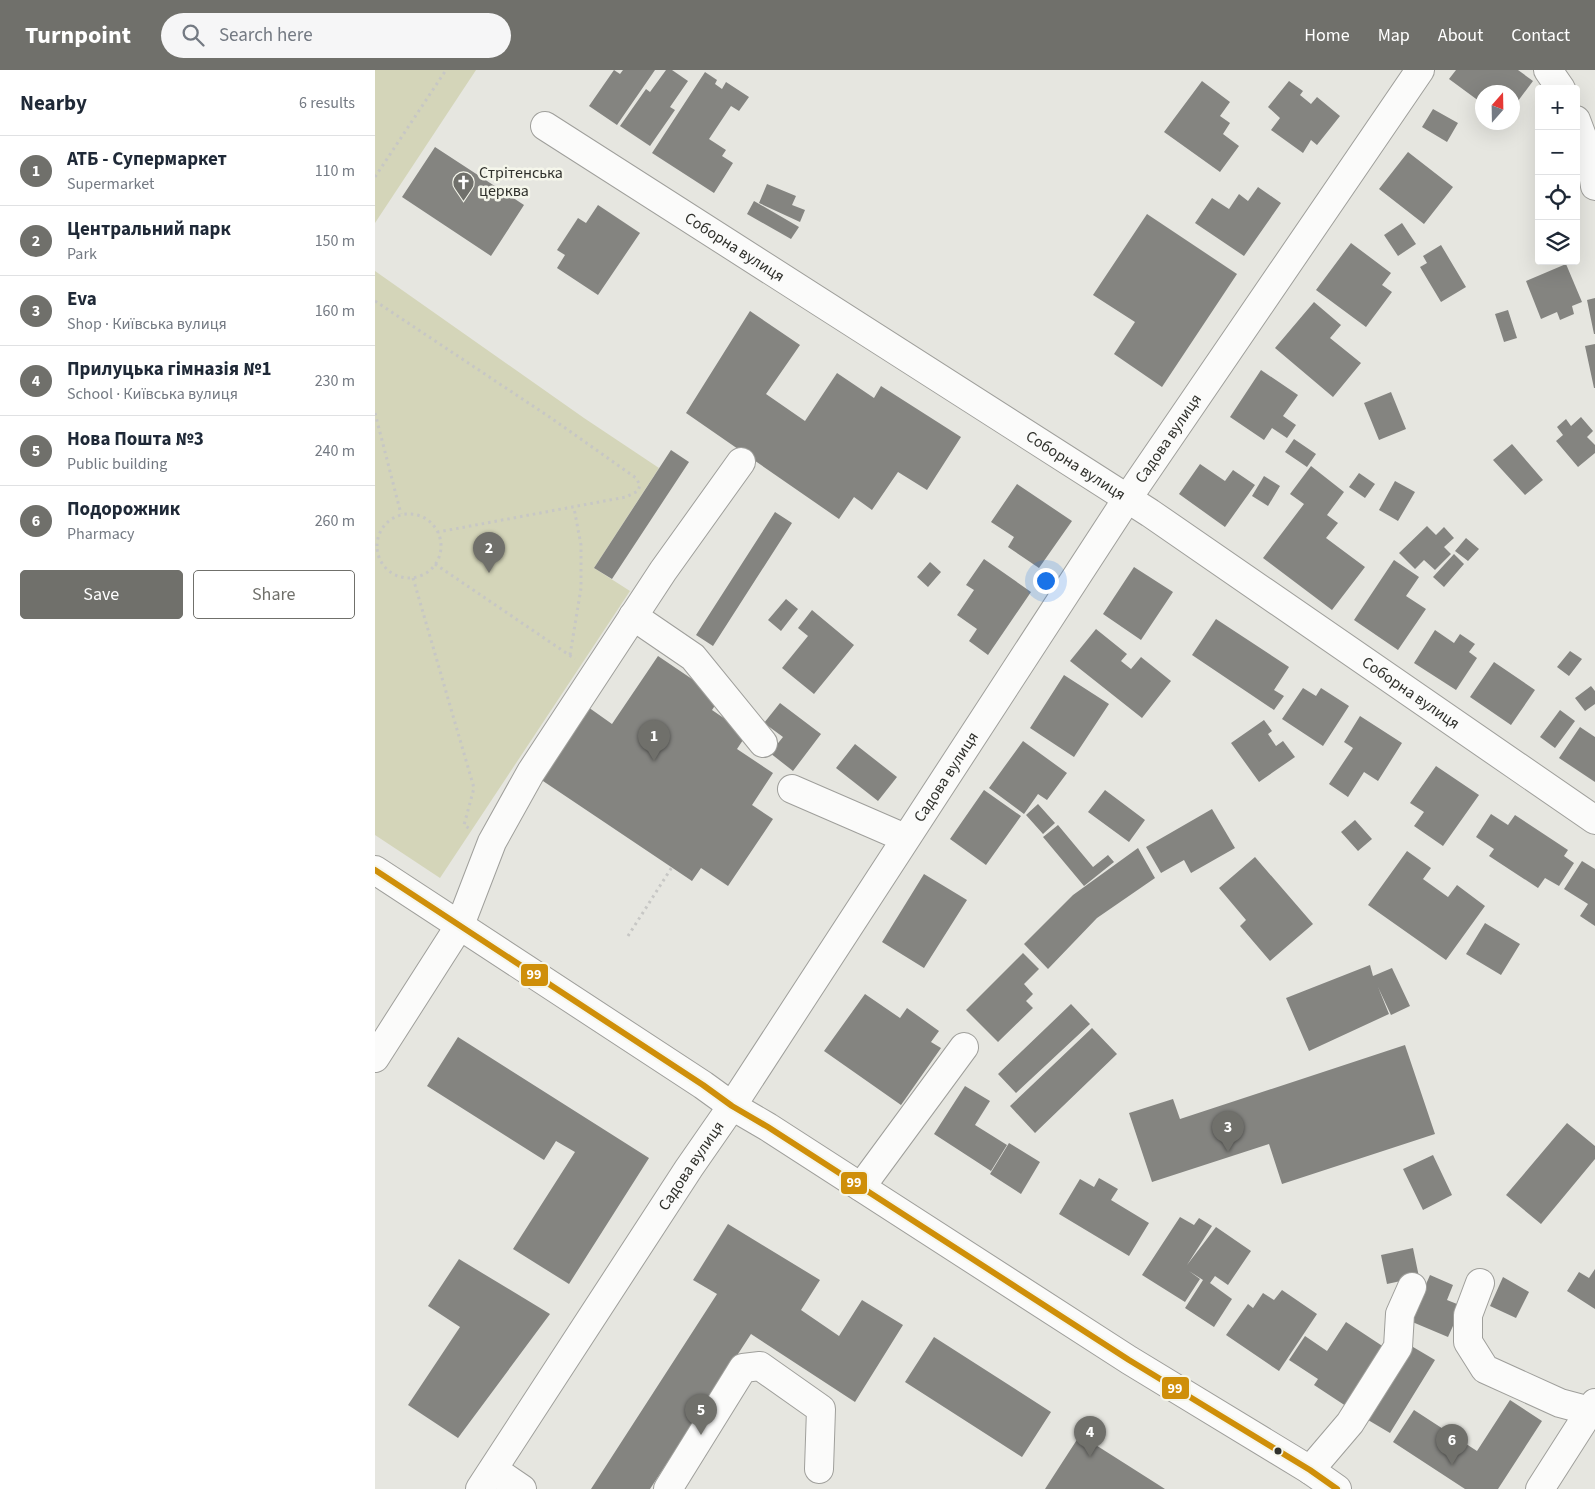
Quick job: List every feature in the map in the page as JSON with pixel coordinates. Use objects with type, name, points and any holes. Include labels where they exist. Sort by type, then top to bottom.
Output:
[{"type":"street","name":"Садова вулиця","points":[[487,1479],[1127,499],[1420,70]]},
{"type":"street","points":[[1548,70],[1558,85]]},
{"type":"street","name":"Соборна вулиця","points":[[545,126],[1158,519],[1595,820]]},
{"type":"street","points":[[1580,130],[1591,160],[1595,186]]},
{"type":"street","points":[[375,1058],[461,925],[493,842],[531,772],[663,570],[741,462]]},
{"type":"street","points":[[633,616],[693,657],[763,744]]},
{"type":"street","points":[[792,789],[905,838]]},
{"type":"street","points":[[375,870],[703,1084],[732,1106],[1129,1360],[1310,1470],[1337,1489]]},
{"type":"street","points":[[861,1187],[964,1047]]},
{"type":"street","points":[[1480,1282],[1468,1315],[1468,1342],[1485,1369],[1560,1403],[1593,1410],[1540,1489]]},
{"type":"street","points":[[1310,1470],[1350,1423],[1398,1347],[1400,1314],[1413,1287]]},
{"type":"street","points":[[668,1489],[743,1368],[760,1366],[821,1409],[819,1469]]},
{"type":"street","points":[[487,1479],[522,1489]]},
{"type":"path","points":[[375,177],[446,70]]},
{"type":"path","points":[[375,301],[551,418],[636,478],[640,483],[638,491],[626,497],[438,532]]},
{"type":"path","points":[[375,413],[401,514]]},
{"type":"path","points":[[570,656],[581,588],[581,545],[574,508]]},
{"type":"path","points":[[412,513],[430,521],[438,532],[441,548],[435,564],[425,574],[413,578],[397,576],[385,568],[376,555],[377,533],[387,521],[401,514],[412,513]]},
{"type":"path","points":[[435,564],[596,673]]},
{"type":"path","points":[[413,578],[474,788],[464,825]]},
{"type":"path","points":[[628,936],[673,868]]},
{"type":"green space","points":[[375,70],[476,70],[375,223]]},
{"type":"green space","points":[[375,271],[584,418],[659,468],[594,568],[630,591],[440,878],[375,835]]},
{"type":"building","points":[[614,70],[620,74],[623,70],[655,70],[617,125],[589,106]]},
{"type":"building","points":[[666,70],[672,70],[688,81],[670,107],[675,110],[650,146],[620,126],[646,89],[650,92]]},
{"type":"building","points":[[1456,70],[1518,70],[1533,81],[1520,98],[1520,85],[1475,85],[1475,98],[1449,79]]},
{"type":"building","points":[[705,72],[717,80],[715,84],[722,89],[726,82],[749,97],[739,111],[731,106],[709,139],[726,150],[722,156],[733,163],[714,193],[652,153]]},
{"type":"building","points":[[1202,81],[1230,102],[1220,116],[1230,123],[1223,134],[1239,146],[1220,172],[1164,132]]},
{"type":"building","points":[[1289,81],[1303,91],[1300,95],[1311,104],[1317,97],[1340,116],[1317,145],[1311,140],[1303,153],[1271,130],[1280,118],[1268,107]]},
{"type":"building","points":[[1433,109],[1458,123],[1447,142],[1422,127]]},
{"type":"building","name":"Стрітенська церква","points":[[435,147],[524,205],[491,256],[402,197]]},
{"type":"building","points":[[1408,152],[1453,187],[1424,224],[1379,189]]},
{"type":"building","points":[[767,184],[796,196],[792,205],[805,210],[800,222],[759,203]]},
{"type":"building","points":[[1258,187],[1281,203],[1244,256],[1195,223],[1212,198],[1229,209],[1239,194],[1248,201]]},
{"type":"building","points":[[754,201],[799,227],[791,239],[747,214]]},
{"type":"building","points":[[598,205],[640,233],[598,295],[557,268],[565,255],[557,250],[578,218],[586,223]]},
{"type":"building","points":[[1147,214],[1237,274],[1162,387],[1114,354],[1135,322],[1093,295]]},
{"type":"building","points":[[1402,223],[1416,244],[1398,256],[1384,235]]},
{"type":"building","points":[[1351,243],[1391,273],[1382,285],[1392,292],[1366,327],[1316,290]]},
{"type":"building","points":[[1441,245],[1466,287],[1441,302],[1420,267],[1427,263],[1423,256]]},
{"type":"building","points":[[1566,265],[1582,302],[1572,306],[1574,314],[1560,320],[1557,312],[1541,319],[1526,281]]},
{"type":"building","points":[[1595,298],[1595,334],[1594,334],[1587,300]]},
{"type":"building","points":[[1314,302],[1341,325],[1330,338],[1361,363],[1333,397],[1275,348]]},
{"type":"building","points":[[1508,310],[1517,338],[1504,342],[1495,314]]},
{"type":"building","points":[[750,311],[800,345],[766,394],[805,421],[837,373],[874,398],[881,386],[961,437],[927,490],[898,472],[872,510],[854,497],[839,519],[686,413]]},
{"type":"building","points":[[1595,344],[1595,388],[1594,388],[1585,346]]},
{"type":"building","points":[[1261,370],[1298,395],[1283,416],[1296,425],[1287,438],[1272,428],[1264,440],[1230,417]]},
{"type":"building","points":[[1391,392],[1406,429],[1379,440],[1364,403]]},
{"type":"building","points":[[1581,417],[1593,431],[1587,437],[1595,445],[1595,453],[1578,467],[1556,441],[1563,435],[1557,427],[1566,419],[1571,426]]},
{"type":"building","points":[[1294,439],[1316,454],[1307,467],[1285,452]]},
{"type":"building","points":[[1512,444],[1543,480],[1525,495],[1493,460]]},
{"type":"building","points":[[671,450],[689,462],[612,579],[594,568]]},
{"type":"building","points":[[1200,464],[1225,481],[1233,470],[1255,485],[1225,527],[1179,494]]},
{"type":"building","points":[[1311,466],[1344,492],[1327,515],[1338,523],[1326,538],[1365,567],[1332,610],[1263,558],[1304,504],[1290,494]]},
{"type":"building","points":[[1359,473],[1375,484],[1365,498],[1349,487]]},
{"type":"building","points":[[1264,476],[1280,486],[1268,506],[1252,496]]},
{"type":"building","points":[[1395,481],[1415,492],[1398,521],[1379,510]]},
{"type":"building","points":[[1017,484],[1072,521],[1039,568],[1008,547],[1014,537],[991,522]]},
{"type":"building","points":[[775,512],[792,523],[713,646],[696,635]]},
{"type":"building","points":[[1427,526],[1436,535],[1444,527],[1454,538],[1444,547],[1451,554],[1435,570],[1424,560],[1415,569],[1399,553]]},
{"type":"building","points":[[1466,538],[1479,549],[1468,561],[1455,551]]},
{"type":"building","points":[[1454,554],[1464,564],[1444,587],[1433,577]]},
{"type":"building","points":[[984,559],[1031,592],[988,655],[969,641],[977,629],[957,615],[974,590],[966,585]]},
{"type":"building","points":[[1394,560],[1419,577],[1406,596],[1426,609],[1398,650],[1354,620]]},
{"type":"building","points":[[930,562],[941,572],[928,587],[917,577]]},
{"type":"building","points":[[1134,567],[1173,592],[1141,640],[1103,614]]},
{"type":"building","points":[[786,599],[798,609],[781,631],[768,620]]},
{"type":"building","points":[[812,610],[854,645],[814,694],[782,668],[808,636],[798,628]]},
{"type":"building","points":[[1216,619],[1289,667],[1274,690],[1284,696],[1274,710],[1192,655]]},
{"type":"building","points":[[1096,629],[1127,654],[1121,661],[1131,669],[1141,657],[1171,681],[1142,718],[1070,661]]},
{"type":"building","points":[[1435,630],[1454,643],[1460,634],[1475,644],[1469,652],[1477,658],[1456,690],[1414,663]]},
{"type":"building","points":[[1570,651],[1582,659],[1569,676],[1557,667]]},
{"type":"building","points":[[658,656],[720,698],[712,710],[747,734],[737,749],[773,773],[752,805],[773,819],[728,886],[701,868],[692,881],[540,779],[588,707],[612,724]]},
{"type":"building","points":[[1494,662],[1535,690],[1511,725],[1470,697]]},
{"type":"building","points":[[1064,675],[1109,704],[1074,757],[1030,728]]},
{"type":"building","points":[[1591,686],[1595,691],[1595,704],[1585,711],[1575,698]]},
{"type":"building","points":[[1303,688],[1316,696],[1321,688],[1349,706],[1323,746],[1282,719]]},
{"type":"building","points":[[780,703],[821,734],[793,771],[770,753],[783,737],[764,723]]},
{"type":"building","points":[[1560,710],[1575,721],[1555,748],[1540,737]]},
{"type":"building","points":[[1360,716],[1402,743],[1378,781],[1364,772],[1348,797],[1329,784],[1353,748],[1344,742]]},
{"type":"building","points":[[1264,720],[1272,731],[1268,734],[1276,746],[1283,741],[1295,757],[1259,782],[1231,743]]},
{"type":"building","points":[[1580,727],[1595,737],[1595,782],[1559,758]]},
{"type":"building","points":[[1023,741],[1067,773],[1047,800],[1038,794],[1024,814],[989,788]]},
{"type":"building","points":[[855,744],[897,777],[878,801],[836,768]]},
{"type":"building","points":[[1436,766],[1479,795],[1443,846],[1414,826],[1424,812],[1410,803]]},
{"type":"building","points":[[984,790],[1021,816],[986,865],[950,839]]},
{"type":"building","points":[[1105,790],[1145,820],[1129,842],[1088,812]]},
{"type":"building","points":[[1038,804],[1055,823],[1043,834],[1026,815]]},
{"type":"building","points":[[1212,809],[1235,848],[1191,873],[1184,860],[1161,873],[1146,847]]},
{"type":"building","points":[[1491,814],[1508,825],[1515,815],[1568,850],[1564,856],[1574,863],[1559,886],[1545,878],[1538,888],[1489,856],[1494,849],[1476,837]]},
{"type":"building","points":[[1355,820],[1372,839],[1358,851],[1341,832]]},
{"type":"building","points":[[1058,825],[1093,867],[1108,855],[1114,862],[1084,886],[1043,837]]},
{"type":"building","points":[[1138,848],[1155,878],[1097,918],[1048,969],[1024,944],[1073,895]]},
{"type":"building","points":[[1407,851],[1431,868],[1423,879],[1448,897],[1457,885],[1485,906],[1446,960],[1368,905]]},
{"type":"building","points":[[1255,857],[1313,924],[1270,961],[1240,926],[1246,920],[1219,888]]},
{"type":"building","points":[[1582,861],[1595,869],[1595,926],[1580,916],[1588,904],[1564,889]]},
{"type":"building","points":[[924,874],[967,900],[924,968],[882,942]]},
{"type":"building","points":[[1485,923],[1520,944],[1501,975],[1466,954]]},
{"type":"building","points":[[1023,953],[1039,969],[1024,984],[1033,994],[1026,1001],[1033,1008],[998,1042],[966,1010]]},
{"type":"building","points":[[1370,965],[1373,976],[1392,968],[1410,1006],[1391,1015],[1378,987],[1389,1014],[1309,1051],[1286,998]]},
{"type":"building","points":[[865,994],[900,1018],[907,1008],[939,1031],[931,1042],[941,1048],[901,1105],[824,1051]]},
{"type":"building","points":[[1071,1004],[1090,1024],[1016,1093],[998,1074]]},
{"type":"building","points":[[1092,1028],[1117,1054],[1035,1133],[1010,1106]]},
{"type":"building","points":[[458,1037],[649,1158],[569,1284],[513,1249],[575,1152],[556,1141],[544,1160],[427,1086]]},
{"type":"building","points":[[1405,1045],[1435,1134],[1282,1184],[1269,1144],[1152,1182],[1129,1113],[1173,1099],[1180,1119]]},
{"type":"building","points":[[965,1086],[990,1101],[975,1125],[1007,1145],[991,1171],[934,1134]]},
{"type":"building","points":[[1567,1123],[1595,1146],[1595,1159],[1541,1224],[1506,1195]]},
{"type":"building","points":[[1009,1143],[1040,1162],[1021,1194],[990,1174]]},
{"type":"building","points":[[1433,1155],[1452,1195],[1423,1210],[1403,1169]]},
{"type":"building","points":[[1099,1178],[1118,1189],[1111,1200],[1149,1223],[1129,1256],[1059,1214],[1080,1179],[1094,1187]]},
{"type":"building","points":[[1180,1217],[1194,1225],[1199,1218],[1212,1226],[1187,1265],[1216,1227],[1251,1251],[1228,1285],[1215,1276],[1210,1283],[1232,1299],[1214,1327],[1185,1308],[1203,1280],[1189,1271],[1200,1279],[1185,1302],[1142,1275]]},
{"type":"building","points":[[728,1224],[820,1280],[801,1310],[839,1336],[862,1300],[903,1325],[855,1402],[751,1334],[650,1489],[591,1489],[717,1294],[693,1280]]},
{"type":"building","points":[[1413,1248],[1419,1277],[1387,1284],[1381,1255]]},
{"type":"building","points":[[459,1259],[550,1314],[458,1438],[408,1405],[460,1327],[428,1306]]},
{"type":"building","points":[[1595,1269],[1595,1309],[1567,1291],[1579,1272],[1589,1278]]},
{"type":"building","points":[[1430,1275],[1453,1285],[1447,1300],[1462,1306],[1448,1337],[1410,1321]]},
{"type":"building","points":[[1503,1277],[1529,1292],[1516,1318],[1490,1306]]},
{"type":"building","points":[[1282,1290],[1317,1314],[1279,1371],[1226,1335],[1248,1304],[1253,1308],[1263,1293],[1274,1300]]},
{"type":"building","points":[[1346,1322],[1390,1351],[1352,1410],[1314,1385],[1318,1379],[1289,1360],[1305,1336],[1327,1351]]},
{"type":"building","points":[[934,1337],[1051,1412],[1022,1457],[905,1382]]},
{"type":"building","points":[[1408,1344],[1435,1360],[1390,1433],[1363,1417]]},
{"type":"building","points":[[1510,1400],[1542,1421],[1498,1489],[1465,1489],[1393,1442],[1414,1410],[1477,1451]]},
{"type":"building","points":[[1080,1435],[1165,1489],[1045,1489]]},
{"type":"transit line","name":"99","points":[[375,870],[703,1085],[732,1106],[768,1127],[1129,1360],[1310,1470],[1337,1489]]},
{"type":"place","name":"Стрітенська церква","points":[[463,201]]},
{"type":"place","name":"Центральний парк","points":[[489,573]]},
{"type":"place","name":"АТБ - Супермаркет","points":[[654,761]]},
{"type":"place","name":"Eva","points":[[1228,1152]]},
{"type":"place","name":"Нова Пошта №3","points":[[701,1435]]},
{"type":"place","name":"Прилуцька гімназія №1","points":[[1090,1457]]},
{"type":"place","name":"Подорожник","points":[[1452,1465]]}]
